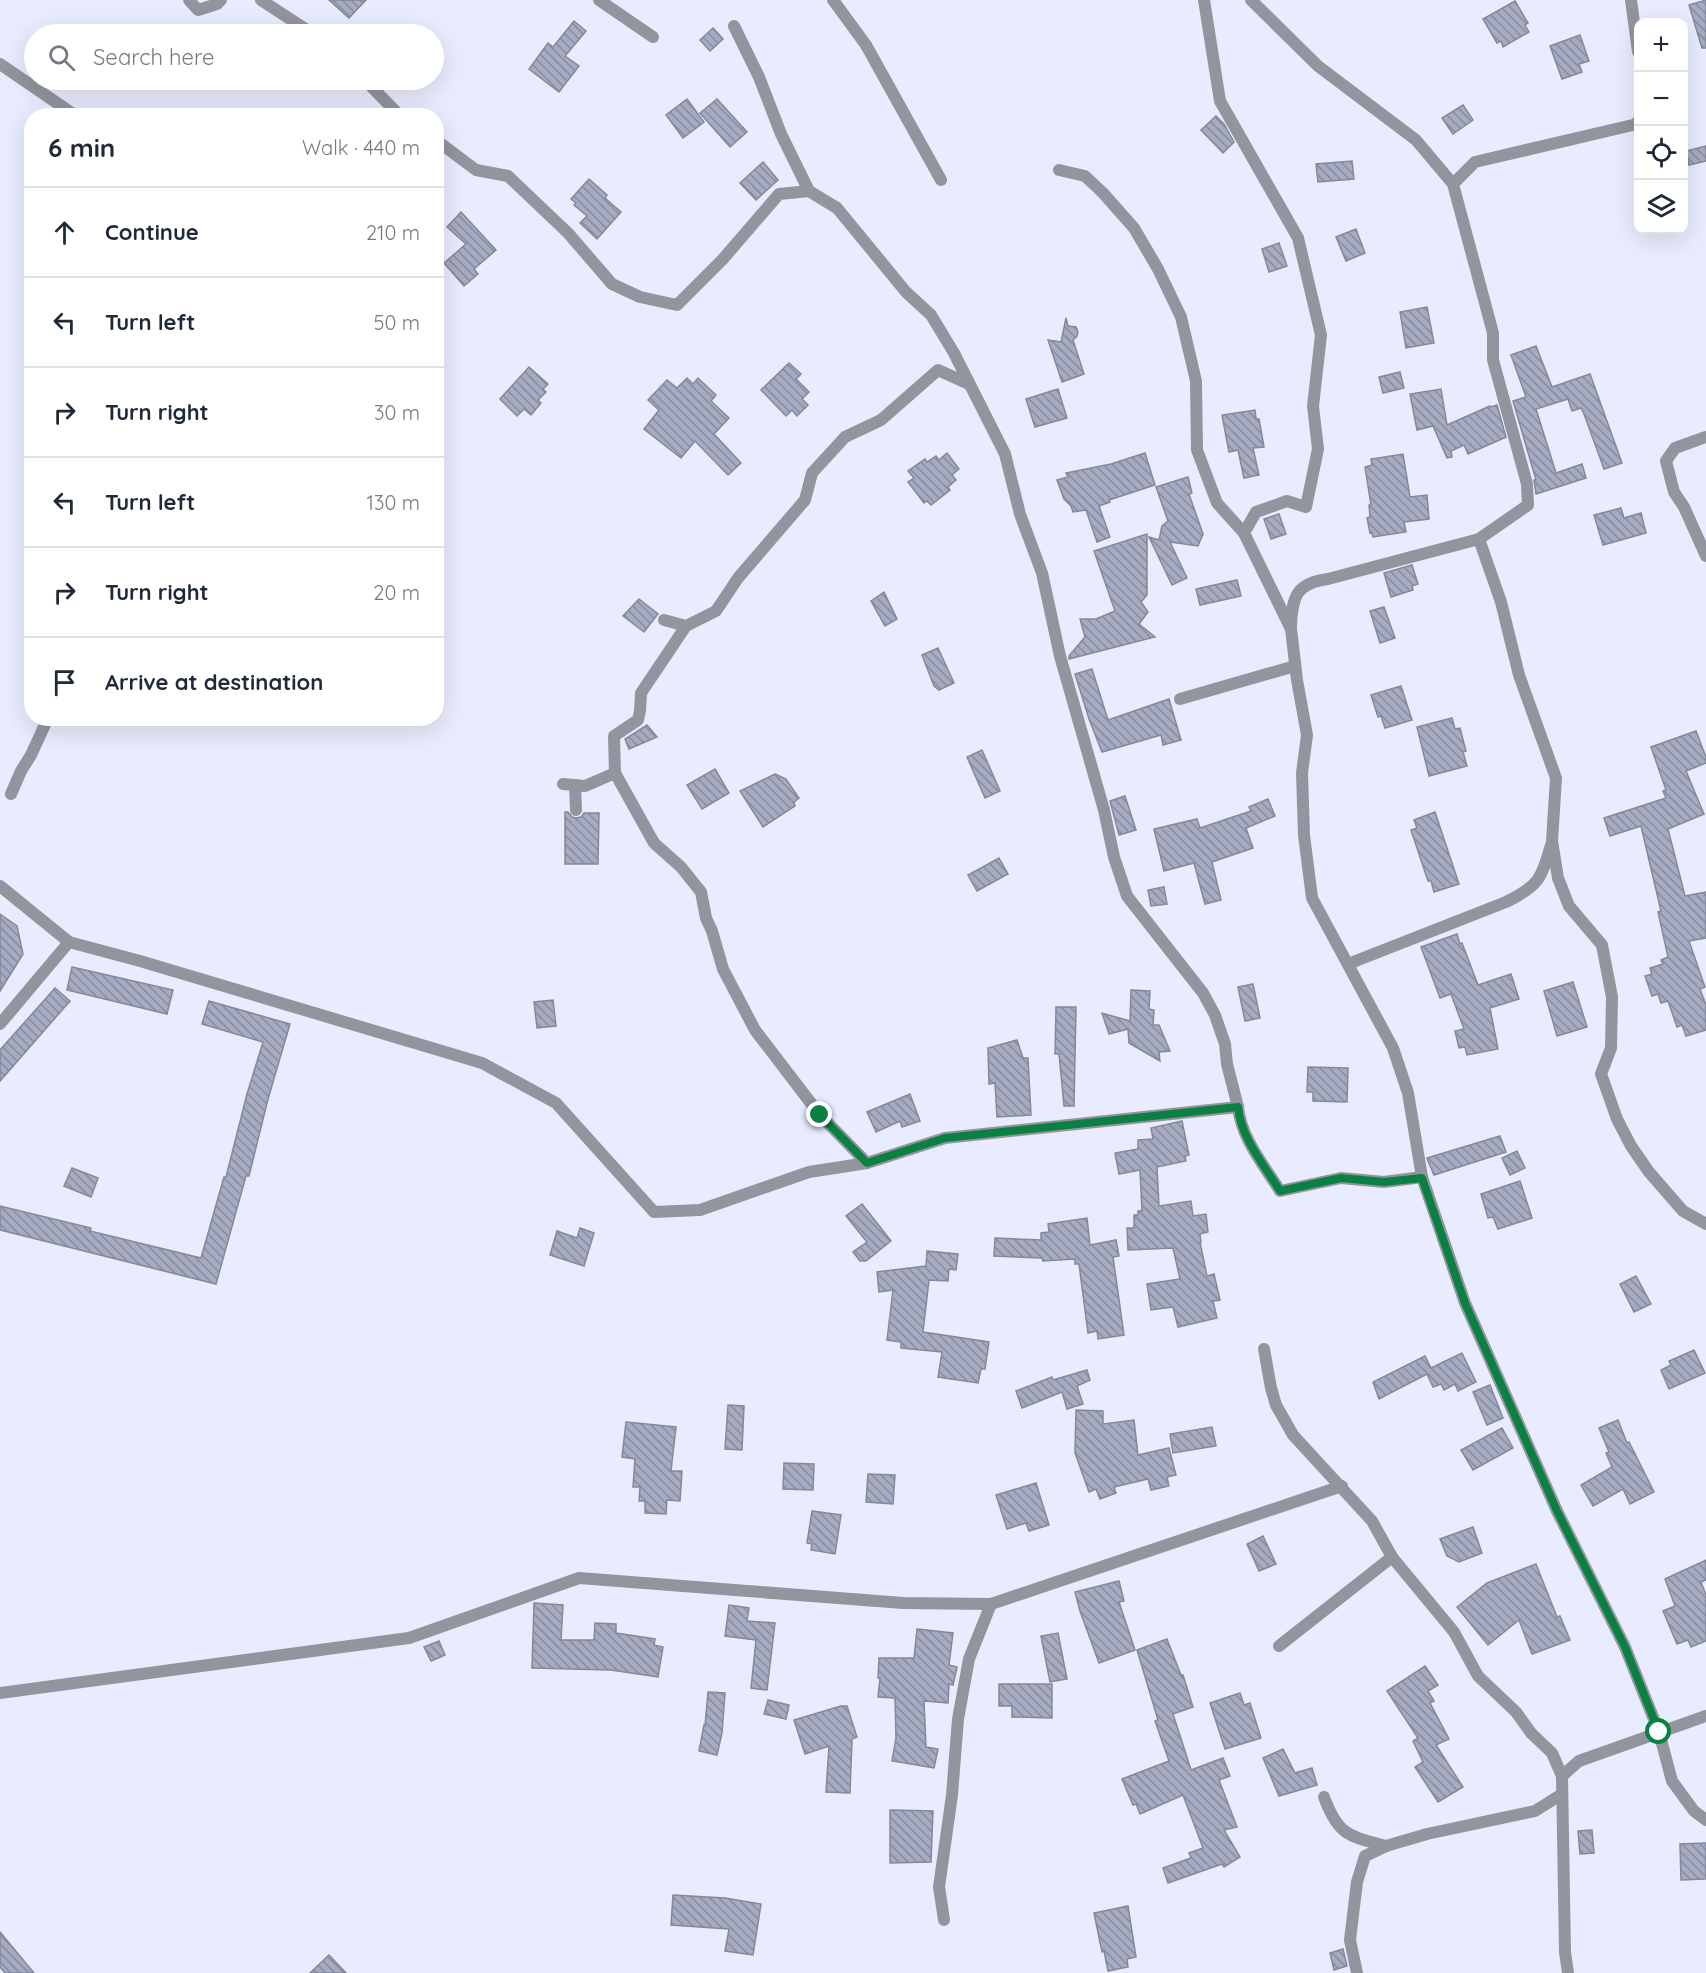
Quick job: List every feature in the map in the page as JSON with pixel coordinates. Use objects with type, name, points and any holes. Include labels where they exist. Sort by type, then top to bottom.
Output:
[{"type":"street","points":[[189,0],[198,10],[217,4],[221,0]]},
{"type":"street","points":[[261,0],[298,24]]},
{"type":"street","points":[[599,0],[653,37]]},
{"type":"street","points":[[833,0],[866,45],[941,180]]},
{"type":"street","points":[[1204,0],[1220,100],[1298,238],[1321,335],[1313,406],[1318,449],[1306,507],[1287,501],[1256,512],[1244,533]]},
{"type":"street","points":[[1251,0],[1318,66],[1416,140],[1453,184],[1493,333],[1493,360],[1527,484],[1528,505],[1479,539],[1311,582],[1296,595],[1291,628],[1307,735],[1302,773],[1304,835],[1312,898],[1393,1048],[1408,1093],[1422,1178],[1465,1303],[1557,1511],[1625,1647],[1659,1732],[1672,1781],[1694,1811],[1706,1820]]},
{"type":"street","points":[[1631,0],[1634,22]]},
{"type":"street","points":[[734,26],[759,77],[781,134],[809,191],[837,208],[906,292],[931,315],[954,353],[1005,454],[1020,514],[1042,573],[1060,656],[1104,810],[1114,857],[1127,896],[1203,993],[1215,1015],[1225,1044],[1227,1064],[1240,1120],[1248,1139],[1280,1191],[1341,1178],[1384,1182],[1422,1178]]},
{"type":"street","points":[[0,64],[24,80]]},
{"type":"street","points":[[38,90],[64,108]]},
{"type":"street","points":[[375,90],[392,108]]},
{"type":"street","points":[[1453,184],[1475,162],[1634,125]]},
{"type":"street","points":[[444,146],[476,170],[508,176],[568,233],[612,284],[640,297],[677,305],[723,259],[779,194],[809,191]]},
{"type":"street","points":[[1059,170],[1085,176],[1103,193],[1134,228],[1158,269],[1181,316],[1196,381],[1197,450],[1216,503],[1244,533],[1291,628]]},
{"type":"street","points":[[867,1163],[820,1115],[755,1030],[723,969],[706,918],[701,892],[681,867],[654,843],[615,772],[614,736],[638,720],[641,693],[686,626],[716,612],[738,578],[805,500],[813,472],[845,437],[881,420],[939,370],[969,384]]},
{"type":"street","points":[[1706,437],[1675,448],[1666,462],[1674,492],[1684,507],[1706,556]]},
{"type":"street","points":[[1479,539],[1500,602],[1519,675],[1556,778],[1552,841],[1558,878],[1569,906],[1602,945],[1612,997],[1611,1047],[1601,1074],[1617,1119],[1631,1146],[1649,1172],[1683,1211],[1706,1224]]},
{"type":"street","points":[[664,620],[686,626]]},
{"type":"street","points":[[1180,699],[1295,666]]},
{"type":"street","points":[[11,794],[44,726]]},
{"type":"street","points":[[576,810],[569,785],[585,786],[615,772]]},
{"type":"street","points":[[1348,964],[1527,892],[1542,874],[1552,841]]},
{"type":"street","points":[[0,886],[69,942],[482,1063],[556,1103],[654,1212],[700,1210],[809,1172],[867,1163],[945,1138],[1238,1107]]},
{"type":"street","points":[[0,1024],[69,942]]},
{"type":"street","points":[[1264,1349],[1271,1388],[1283,1419],[1293,1435],[1372,1521],[1392,1557],[1454,1632],[1478,1676],[1516,1712],[1530,1733],[1552,1753],[1562,1776],[1565,1953],[1568,1973]]},
{"type":"street","points":[[0,1693],[409,1638],[579,1578],[903,1603],[991,1604],[1341,1486]]},
{"type":"street","points":[[1279,1646],[1392,1557]]},
{"type":"street","points":[[944,1920],[939,1887],[952,1795],[958,1719],[969,1659],[991,1604]]},
{"type":"street","points":[[1562,1776],[1579,1761],[1706,1716]]},
{"type":"street","points":[[1552,1753],[1579,1761]]},
{"type":"street","points":[[1357,1973],[1350,1940],[1357,1882],[1365,1856],[1386,1846],[1427,1834],[1535,1811],[1562,1794]]},
{"type":"street","points":[[1324,1797],[1339,1828],[1358,1839],[1386,1846]]},
{"type":"building","points":[[329,0],[366,0],[349,18]]},
{"type":"building","points":[[1706,0],[1706,48],[1702,48],[1689,5]]},
{"type":"building","points":[[1515,1],[1528,23],[1525,25],[1529,32],[1503,47],[1501,41],[1497,43],[1483,19]]},
{"type":"building","points":[[574,21],[586,31],[565,56],[579,66],[559,92],[529,69],[548,43],[553,47]]},
{"type":"building","points":[[713,28],[723,39],[710,51],[700,40]]},
{"type":"building","points":[[1580,35],[1589,61],[1579,64],[1582,72],[1562,79],[1550,46]]},
{"type":"building","points":[[687,99],[704,122],[683,138],[666,115]]},
{"type":"building","points":[[717,99],[747,132],[730,147],[700,113]]},
{"type":"building","points":[[1463,105],[1473,120],[1453,134],[1442,118]]},
{"type":"building","points":[[1216,116],[1224,124],[1234,142],[1223,153],[1201,130]]},
{"type":"building","points":[[1706,146],[1706,161],[1689,165],[1688,150]]},
{"type":"building","points":[[1352,161],[1354,179],[1318,182],[1316,164]]},
{"type":"building","points":[[763,162],[778,180],[756,200],[740,183]]},
{"type":"building","points":[[589,179],[621,212],[597,239],[580,223],[587,216],[574,205],[576,203],[571,199]]},
{"type":"building","points":[[461,212],[496,250],[474,269],[478,274],[464,286],[444,263],[466,244],[447,227]]},
{"type":"building","points":[[1356,229],[1365,253],[1346,261],[1336,237]]},
{"type":"building","points":[[1279,243],[1287,266],[1269,272],[1262,249]]},
{"type":"building","points":[[1427,307],[1434,343],[1406,348],[1400,312]]},
{"type":"building","points":[[1066,318],[1068,326],[1076,327],[1078,332],[1073,340],[1084,374],[1062,382],[1048,340],[1061,342]]},
{"type":"building","points":[[1536,346],[1552,387],[1590,374],[1622,463],[1604,469],[1581,408],[1572,411],[1568,399],[1536,409],[1556,473],[1582,464],[1586,478],[1536,494],[1534,480],[1536,480],[1513,401],[1526,397],[1511,355]]},
{"type":"building","points":[[789,363],[801,374],[796,379],[809,392],[802,399],[808,405],[797,416],[792,410],[786,416],[761,390]]},
{"type":"building","points":[[529,367],[548,384],[543,389],[546,392],[538,400],[541,403],[531,415],[524,409],[517,416],[500,399]]},
{"type":"building","points":[[1400,372],[1404,388],[1383,393],[1379,377]]},
{"type":"building","points":[[687,378],[693,384],[698,378],[716,395],[711,401],[729,418],[714,434],[741,463],[728,475],[695,441],[681,458],[644,429],[659,410],[648,400],[667,380],[677,388]]},
{"type":"building","points":[[1058,389],[1067,418],[1035,427],[1026,399]]},
{"type":"building","points":[[1441,389],[1447,425],[1497,405],[1506,437],[1468,454],[1464,445],[1451,451],[1452,457],[1447,458],[1433,426],[1417,430],[1410,394]]},
{"type":"building","points":[[1255,410],[1264,447],[1253,448],[1259,475],[1244,478],[1238,450],[1229,452],[1222,415]]},
{"type":"building","points":[[947,453],[959,469],[952,475],[956,480],[948,487],[950,490],[931,505],[927,501],[924,503],[908,482],[914,478],[908,471],[925,459],[927,462],[936,456],[939,460]]},
{"type":"building","points":[[1145,453],[1155,485],[1109,500],[1110,502],[1099,506],[1110,537],[1097,542],[1086,510],[1073,512],[1064,499],[1057,480],[1068,477],[1066,473],[1111,464]]},
{"type":"building","points":[[1403,454],[1410,497],[1427,495],[1429,519],[1404,522],[1406,532],[1373,537],[1367,518],[1370,517],[1369,505],[1371,505],[1365,467],[1372,465],[1371,459]]},
{"type":"building","points":[[1188,477],[1192,493],[1189,494],[1203,534],[1198,546],[1170,542],[1187,578],[1172,585],[1149,537],[1159,540],[1162,526],[1168,521],[1156,487]]},
{"type":"building","points":[[1621,508],[1624,518],[1641,513],[1646,533],[1603,545],[1594,515]]},
{"type":"building","points":[[1279,514],[1286,534],[1271,539],[1264,519]]},
{"type":"building","points":[[1147,534],[1147,595],[1141,602],[1148,612],[1139,624],[1155,637],[1069,659],[1085,637],[1080,619],[1096,619],[1115,611],[1094,551]]},
{"type":"building","points":[[1412,565],[1418,584],[1412,586],[1413,590],[1391,597],[1384,573]]},
{"type":"building","points":[[1237,580],[1241,596],[1200,605],[1196,589]]},
{"type":"building","points":[[884,592],[897,619],[885,626],[871,601]]},
{"type":"building","points":[[639,599],[658,614],[644,632],[623,616]]},
{"type":"building","points":[[1384,607],[1395,638],[1380,643],[1370,611]]},
{"type":"building","points":[[938,648],[954,683],[939,690],[934,686],[922,655]]},
{"type":"building","points":[[1092,669],[1108,720],[1169,699],[1181,740],[1163,745],[1161,735],[1102,752],[1075,674]]},
{"type":"building","points":[[1401,686],[1412,720],[1385,728],[1381,716],[1378,717],[1371,695]]},
{"type":"building","points":[[1452,718],[1455,729],[1460,728],[1467,766],[1429,776],[1417,727]]},
{"type":"building","points":[[647,725],[657,737],[629,749],[625,739]]},
{"type":"building","points":[[1696,731],[1706,763],[1686,771],[1704,814],[1668,829],[1685,896],[1706,892],[1706,938],[1689,941],[1705,987],[1700,989],[1706,1005],[1706,1030],[1686,1036],[1682,1025],[1677,1027],[1668,1001],[1661,1003],[1658,994],[1652,996],[1645,976],[1652,974],[1650,968],[1663,964],[1661,960],[1668,957],[1658,912],[1661,911],[1641,826],[1610,836],[1604,818],[1666,798],[1663,791],[1666,790],[1651,747]]},
{"type":"building","points":[[982,750],[1000,791],[985,798],[967,757]]},
{"type":"building","points":[[715,769],[729,793],[702,809],[687,785]]},
{"type":"building","points":[[775,774],[786,779],[799,798],[794,802],[795,806],[763,827],[740,791]]},
{"type":"building","points":[[1125,796],[1136,830],[1119,835],[1110,801]]},
{"type":"building","points":[[1268,799],[1275,816],[1246,828],[1253,848],[1212,862],[1221,900],[1205,904],[1194,863],[1164,871],[1154,829],[1197,819],[1200,828],[1251,811],[1249,807]]},
{"type":"building","points":[[565,812],[576,818],[581,817],[584,813],[599,813],[598,864],[565,864]]},
{"type":"building","points":[[1435,812],[1459,884],[1434,892],[1411,830],[1417,828],[1414,820]]},
{"type":"building","points":[[999,858],[1008,874],[977,891],[968,875]]},
{"type":"building","points":[[1164,887],[1167,904],[1151,906],[1148,890]]},
{"type":"building","points":[[0,914],[17,926],[23,954],[0,991]]},
{"type":"building","points":[[1457,934],[1478,985],[1511,974],[1519,999],[1490,1008],[1498,1049],[1467,1055],[1465,1047],[1459,1048],[1455,1031],[1464,1029],[1451,994],[1440,998],[1421,947]]},
{"type":"building","points":[[72,967],[173,990],[167,1014],[67,990]]},
{"type":"building","points":[[1573,982],[1587,1027],[1557,1036],[1544,991]]},
{"type":"building","points":[[1253,984],[1260,1018],[1245,1021],[1238,987]]},
{"type":"building","points":[[55,988],[70,1001],[0,1081],[0,1050]]},
{"type":"building","points":[[1131,990],[1150,991],[1149,1009],[1154,1010],[1153,1025],[1159,1025],[1170,1051],[1159,1052],[1160,1061],[1129,1043],[1128,1029],[1109,1034],[1102,1013],[1130,1021]]},
{"type":"building","points":[[553,1000],[556,1026],[537,1028],[534,1002]]},
{"type":"building","points":[[209,1001],[290,1024],[249,1176],[246,1176],[216,1284],[0,1230],[0,1206],[201,1258],[263,1042],[202,1024]]},
{"type":"building","points":[[1056,1007],[1076,1007],[1074,1106],[1064,1106],[1059,1054],[1055,1054]]},
{"type":"building","points":[[1017,1040],[1023,1058],[1028,1058],[1031,1115],[997,1117],[995,1083],[989,1084],[988,1048]]},
{"type":"building","points":[[1308,1067],[1348,1068],[1347,1102],[1313,1101],[1313,1092],[1307,1092]]},
{"type":"building","points":[[910,1094],[920,1121],[902,1127],[900,1121],[876,1132],[867,1112]]},
{"type":"building","points":[[1182,1121],[1189,1155],[1185,1156],[1186,1161],[1157,1167],[1159,1206],[1191,1201],[1193,1216],[1206,1214],[1208,1232],[1200,1234],[1200,1242],[1207,1276],[1214,1274],[1220,1300],[1213,1301],[1217,1318],[1178,1327],[1173,1307],[1151,1310],[1147,1284],[1180,1279],[1173,1248],[1128,1250],[1127,1228],[1134,1228],[1134,1215],[1142,1211],[1140,1170],[1119,1174],[1115,1153],[1138,1149],[1138,1140],[1153,1139],[1151,1128]]},
{"type":"building","points":[[1500,1136],[1506,1152],[1434,1175],[1427,1158]]},
{"type":"building","points":[[1517,1151],[1525,1168],[1510,1175],[1502,1158]]},
{"type":"building","points":[[72,1168],[98,1178],[91,1197],[64,1186]]},
{"type":"building","points":[[1520,1181],[1532,1218],[1498,1229],[1493,1217],[1488,1218],[1481,1194]]},
{"type":"building","points":[[862,1204],[891,1241],[866,1261],[860,1261],[853,1252],[867,1242],[846,1216]]},
{"type":"building","points":[[1087,1218],[1090,1245],[1116,1240],[1119,1256],[1113,1257],[1124,1335],[1098,1339],[1097,1331],[1088,1333],[1079,1264],[1075,1264],[1075,1259],[1043,1261],[1042,1258],[994,1256],[995,1238],[1041,1240],[1041,1233],[1049,1232],[1048,1224]]},
{"type":"building","points":[[580,1228],[594,1233],[584,1266],[550,1255],[557,1231],[577,1238]]},
{"type":"building","points":[[927,1251],[958,1254],[956,1270],[949,1269],[948,1281],[929,1280],[923,1332],[989,1342],[985,1369],[981,1369],[978,1383],[938,1377],[942,1352],[901,1348],[901,1342],[887,1340],[893,1290],[879,1292],[877,1272],[926,1266]]},
{"type":"building","points":[[1636,1276],[1651,1304],[1634,1312],[1620,1284]]},
{"type":"building","points":[[1694,1350],[1705,1373],[1669,1389],[1661,1370],[1671,1365],[1669,1361]]},
{"type":"building","points":[[1462,1353],[1476,1382],[1458,1391],[1455,1384],[1444,1390],[1441,1384],[1433,1387],[1427,1374],[1379,1399],[1373,1382],[1425,1356],[1431,1368]]},
{"type":"building","points":[[1087,1370],[1090,1380],[1077,1386],[1083,1404],[1067,1409],[1062,1392],[1022,1408],[1016,1391],[1052,1377],[1053,1380]]},
{"type":"building","points":[[1490,1385],[1503,1418],[1487,1425],[1473,1392]]},
{"type":"building","points":[[728,1405],[744,1406],[742,1450],[725,1449]]},
{"type":"building","points":[[1076,1410],[1103,1411],[1103,1424],[1134,1420],[1138,1455],[1169,1448],[1176,1475],[1167,1477],[1169,1486],[1151,1490],[1148,1479],[1114,1487],[1116,1493],[1100,1499],[1096,1489],[1089,1492],[1075,1453]]},
{"type":"building","points":[[1618,1420],[1627,1443],[1629,1442],[1654,1492],[1630,1504],[1623,1489],[1593,1506],[1581,1485],[1612,1467],[1606,1453],[1609,1452],[1599,1428]]},
{"type":"building","points":[[626,1422],[676,1427],[671,1471],[682,1471],[680,1501],[667,1500],[666,1514],[645,1513],[645,1501],[639,1501],[640,1487],[633,1487],[635,1459],[622,1457]]},
{"type":"building","points":[[1212,1427],[1216,1446],[1173,1453],[1170,1434]]},
{"type":"building","points":[[1502,1428],[1513,1448],[1473,1470],[1461,1450]]},
{"type":"building","points":[[784,1463],[814,1464],[813,1490],[783,1489]]},
{"type":"building","points":[[868,1474],[895,1475],[893,1504],[866,1502]]},
{"type":"building","points":[[1036,1483],[1049,1525],[1029,1531],[1026,1523],[1007,1529],[996,1495]]},
{"type":"building","points":[[812,1511],[841,1515],[835,1554],[811,1550],[812,1544],[807,1543]]},
{"type":"building","points":[[1473,1527],[1482,1553],[1459,1562],[1447,1556],[1440,1539]]},
{"type":"building","points":[[1263,1536],[1276,1564],[1259,1571],[1247,1544]]},
{"type":"building","points":[[1706,1560],[1706,1580],[1701,1582],[1706,1595],[1706,1641],[1691,1647],[1688,1640],[1677,1644],[1663,1611],[1675,1606],[1665,1579]]},
{"type":"building","points":[[1536,1564],[1557,1617],[1560,1616],[1570,1640],[1532,1654],[1519,1620],[1488,1645],[1457,1607],[1487,1583]]},
{"type":"building","points":[[1119,1581],[1124,1601],[1119,1602],[1135,1650],[1099,1663],[1075,1592]]},
{"type":"building","points":[[534,1603],[563,1605],[561,1640],[594,1640],[595,1623],[616,1624],[616,1633],[655,1639],[654,1645],[663,1647],[658,1677],[611,1670],[532,1668]]},
{"type":"building","points":[[729,1605],[749,1608],[747,1621],[775,1623],[767,1690],[751,1688],[756,1640],[725,1636]]},
{"type":"building","points":[[917,1629],[953,1633],[949,1665],[957,1667],[953,1685],[949,1684],[948,1703],[924,1701],[926,1747],[938,1749],[934,1768],[892,1761],[896,1738],[895,1698],[878,1697],[879,1658],[914,1658]]},
{"type":"building","points":[[1058,1633],[1067,1679],[1050,1682],[1041,1636]]},
{"type":"building","points":[[1167,1639],[1181,1675],[1183,1675],[1193,1707],[1173,1714],[1191,1770],[1223,1758],[1230,1776],[1219,1780],[1237,1827],[1224,1830],[1240,1857],[1224,1867],[1222,1864],[1168,1883],[1163,1868],[1191,1858],[1189,1853],[1203,1848],[1183,1795],[1140,1814],[1136,1804],[1133,1805],[1122,1779],[1169,1761],[1155,1721],[1158,1720],[1137,1650]]},
{"type":"building","points":[[439,1641],[445,1655],[431,1661],[424,1647]]},
{"type":"building","points":[[1425,1666],[1438,1685],[1428,1691],[1434,1701],[1430,1703],[1449,1739],[1436,1745],[1463,1787],[1438,1802],[1415,1767],[1423,1762],[1413,1741],[1418,1738],[1387,1691]]},
{"type":"building","points":[[999,1684],[1052,1684],[1052,1718],[1012,1717],[1012,1706],[999,1706]]},
{"type":"building","points":[[708,1692],[725,1693],[722,1733],[717,1755],[699,1751],[705,1726]]},
{"type":"building","points":[[1240,1693],[1244,1705],[1250,1703],[1261,1738],[1225,1749],[1210,1703]]},
{"type":"building","points":[[768,1700],[789,1705],[786,1719],[764,1714]]},
{"type":"building","points":[[847,1706],[857,1737],[852,1739],[850,1793],[826,1792],[829,1746],[805,1754],[794,1720]]},
{"type":"building","points":[[1283,1749],[1295,1773],[1312,1768],[1317,1785],[1279,1796],[1263,1758]]},
{"type":"building","points":[[890,1810],[933,1811],[931,1862],[890,1863]]},
{"type":"building","points":[[1592,1830],[1594,1853],[1580,1854],[1578,1831]]},
{"type":"building","points":[[1706,1843],[1706,1879],[1681,1880],[1680,1844]]},
{"type":"building","points":[[673,1895],[725,1898],[761,1904],[753,1955],[725,1951],[729,1929],[671,1925]]},
{"type":"building","points":[[1128,1906],[1136,1957],[1127,1959],[1128,1967],[1108,1971],[1094,1913]]},
{"type":"building","points":[[0,1932],[34,1973],[5,1973],[0,1967]]},
{"type":"building","points":[[1343,1949],[1347,1966],[1334,1970],[1330,1953]]},
{"type":"building","points":[[329,1955],[346,1973],[310,1973]]},
{"type":"route","points":[[820,1115],[867,1163],[945,1138],[1238,1107],[1240,1120],[1248,1139],[1280,1191],[1341,1178],[1384,1182],[1422,1178],[1465,1303],[1557,1511],[1625,1647],[1659,1732]]}]
